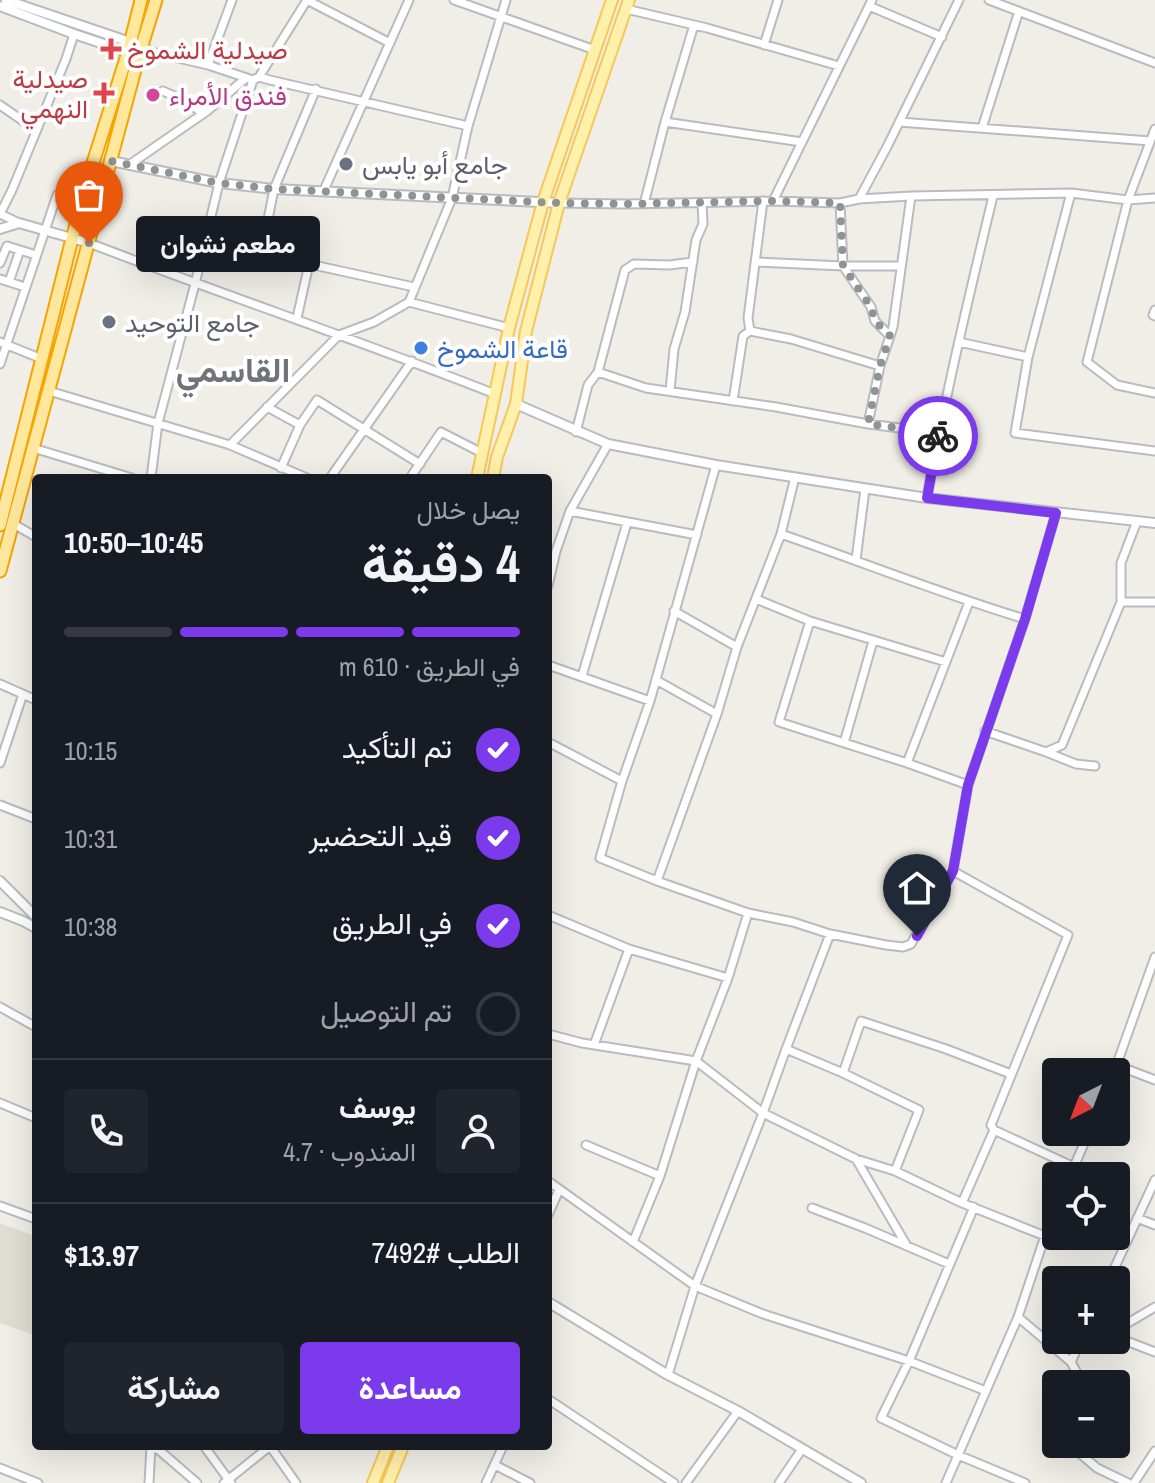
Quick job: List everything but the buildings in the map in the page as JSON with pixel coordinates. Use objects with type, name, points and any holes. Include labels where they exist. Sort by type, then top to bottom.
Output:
[{"type":"highway","points":[[6,524],[33,448],[111,161],[138,49],[141,0]]},
{"type":"highway","points":[[0,571],[6,524],[72,239],[92,166],[156,0]]},
{"type":"main road","points":[[478,474],[509,328],[543,202],[612,0]]},
{"type":"main road","points":[[494,474],[516,404],[526,331],[559,203],[628,5]]},
{"type":"main road","points":[[509,328],[526,331]]},
{"type":"main road","points":[[373,1483],[386,1450]]},
{"type":"main road","points":[[388,1483],[401,1450]]},
{"type":"street","points":[[6,0],[138,49]]},
{"type":"street","points":[[208,65],[232,0]]},
{"type":"street","points":[[152,474],[158,423],[219,183],[253,78],[307,0],[390,43]]},
{"type":"street","points":[[324,190],[409,0]]},
{"type":"street","points":[[454,0],[595,50]]},
{"type":"street","points":[[230,445],[339,335],[374,322],[409,302],[452,198],[468,126],[506,0]]},
{"type":"street","points":[[764,45],[778,0]]},
{"type":"street","points":[[859,199],[959,0]]},
{"type":"street","points":[[989,0],[1155,63]]},
{"type":"street","points":[[773,201],[871,3],[942,37]]},
{"type":"street","points":[[628,5],[839,66]]},
{"type":"street","points":[[0,6],[74,34],[468,126]]},
{"type":"street","points":[[982,128],[1019,11]]},
{"type":"street","points":[[644,204],[694,25]]},
{"type":"street","points":[[74,34],[0,214],[297,318],[495,394]]},
{"type":"street","points":[[129,165],[253,78]]},
{"type":"street","points":[[316,89],[274,189],[262,250],[309,264],[414,287]]},
{"type":"street","points":[[163,91],[188,102],[203,114]]},
{"type":"street","points":[[0,105],[36,130]]},
{"type":"street","points":[[665,122],[802,142]]},
{"type":"street","points":[[899,122],[1150,141]]},
{"type":"street","points":[[1155,129],[1128,200],[1087,362],[1117,385],[1155,393]]},
{"type":"street","points":[[111,161],[219,183],[274,189],[559,203],[840,203],[911,196],[1071,193],[1128,200],[1155,198]]},
{"type":"street","points":[[1071,193],[1028,357],[1015,433],[1155,451]]},
{"type":"street","points":[[0,364],[4,343],[57,195]]},
{"type":"street","points":[[868,424],[880,366],[893,327],[911,196]]},
{"type":"street","points":[[927,498],[993,196]]},
{"type":"street","points":[[750,331],[748,318],[763,201]]},
{"type":"street","points":[[670,391],[674,349],[685,312],[696,240],[703,224],[702,203]]},
{"type":"street","points":[[840,203],[843,266],[871,307],[875,321],[890,336]]},
{"type":"street","points":[[0,229],[19,223]]},
{"type":"street","points":[[0,263],[7,246],[36,255]]},
{"type":"street","points":[[9,282],[20,250]]},
{"type":"street","points":[[576,432],[588,385],[598,372],[625,270],[634,264],[693,262]]},
{"type":"street","points":[[756,262],[901,266]]},
{"type":"street","points":[[297,318],[309,264]]},
{"type":"street","points":[[0,279],[25,287]]},
{"type":"street","points":[[409,302],[509,328]]},
{"type":"street","points":[[317,326],[328,337],[326,348]]},
{"type":"street","points":[[733,401],[743,336],[750,331],[791,339],[880,366]]},
{"type":"street","points":[[959,342],[1028,357]]},
{"type":"street","points":[[4,343],[42,359]]},
{"type":"street","points":[[333,474],[412,361]]},
{"type":"street","points":[[598,372],[646,388],[939,433]]},
{"type":"street","points":[[49,391],[230,445],[292,474]]},
{"type":"street","points":[[281,468],[300,425],[317,400],[420,464]]},
{"type":"street","points":[[516,404],[608,444],[716,465],[927,498],[1155,523]]},
{"type":"street","points":[[267,407],[300,425]]},
{"type":"street","points":[[413,474],[441,432],[482,453]]},
{"type":"street","points":[[552,568],[570,511],[608,444]]},
{"type":"street","points":[[33,448],[119,474]]},
{"type":"street","points":[[716,465],[650,701],[622,781],[600,858],[748,913],[793,922],[830,934],[895,946],[911,944],[953,871],[968,785],[1025,619],[1056,513]]},
{"type":"street","points":[[657,881],[717,714],[737,647],[781,534],[795,477]]},
{"type":"street","points":[[856,560],[865,489]]},
{"type":"street","points":[[570,511],[697,535]]},
{"type":"street","points":[[1046,752],[1062,745],[1121,602],[1121,563],[1137,521]]},
{"type":"street","points":[[582,676],[627,523]]},
{"type":"street","points":[[6,524],[32,535]]},
{"type":"street","points":[[781,534],[1025,619]]},
{"type":"street","points":[[756,599],[810,621],[946,662]]},
{"type":"street","points":[[907,763],[969,602]]},
{"type":"street","points":[[1121,602],[1155,602]]},
{"type":"street","points":[[674,611],[737,647]]},
{"type":"street","points":[[810,621],[779,722],[968,785]]},
{"type":"street","points":[[844,743],[873,641]]},
{"type":"street","points":[[552,666],[650,701]]},
{"type":"street","points":[[656,680],[717,714]]},
{"type":"street","points":[[0,684],[32,698]]},
{"type":"street","points":[[0,763],[23,694]]},
{"type":"street","points":[[985,731],[1076,764],[1095,766]]},
{"type":"street","points":[[552,744],[622,781]]},
{"type":"street","points":[[0,805],[32,817]]},
{"type":"street","points":[[953,871],[1068,935],[991,1125],[994,1130],[1063,1162]]},
{"type":"street","points":[[0,881],[32,913]]},
{"type":"street","points":[[0,912],[32,926]]},
{"type":"street","points":[[633,1242],[660,1176],[748,913]]},
{"type":"street","points":[[552,917],[629,949],[728,978]]},
{"type":"street","points":[[668,1375],[695,1286],[830,934]]},
{"type":"street","points":[[594,1045],[629,949]]},
{"type":"street","points":[[1119,1058],[1155,957]]},
{"type":"street","points":[[0,1008],[32,1025]]},
{"type":"street","points":[[843,1073],[861,1021],[1011,1074]]},
{"type":"street","points":[[552,1035],[594,1045],[696,1061],[763,1113],[856,1159],[895,1171],[962,1203],[1042,1235]]},
{"type":"street","points":[[786,1049],[919,1110],[895,1171]]},
{"type":"street","points":[[1130,1073],[1155,1080]]},
{"type":"street","points":[[0,1103],[32,1116]]},
{"type":"street","points":[[962,1203],[994,1130]]},
{"type":"street","points":[[586,1145],[660,1176]]},
{"type":"street","points":[[856,1159],[907,1246]]},
{"type":"street","points":[[1115,1266],[1155,1180]]},
{"type":"street","points":[[552,1184],[695,1286],[763,1314],[909,1361],[986,1391]]},
{"type":"street","points":[[552,1206],[559,1190]]},
{"type":"street","points":[[0,1206],[32,1218]]},
{"type":"street","points":[[974,1207],[909,1361],[881,1418],[1025,1483]]},
{"type":"street","points":[[812,1208],[949,1264]]},
{"type":"street","points":[[1137,1218],[1155,1225]]},
{"type":"street","points":[[946,1483],[1018,1317],[1042,1245]]},
{"type":"street","points":[[552,1304],[668,1375],[738,1411],[850,1480],[861,1483]]},
{"type":"street","points":[[1130,1322],[1155,1307]]},
{"type":"street","points":[[1018,1317],[1071,1362],[1075,1370]]},
{"type":"street","points":[[1130,1342],[1155,1352]]},
{"type":"street","points":[[1071,1362],[1075,1354]]},
{"type":"street","points":[[552,1402],[674,1483]]},
{"type":"street","points":[[686,1483],[738,1411]]},
{"type":"street","points":[[779,1483],[802,1449]]},
{"type":"street","points":[[149,1483],[151,1450]]},
{"type":"street","points":[[159,1450],[197,1483]]},
{"type":"street","points":[[207,1450],[228,1482],[265,1450]]},
{"type":"street","points":[[273,1450],[296,1483]]},
{"type":"street","points":[[486,1483],[501,1450]]},
{"type":"street","points":[[1134,1483],[1155,1451]]},
{"type":"street","points":[[1085,1458],[1097,1468],[1128,1483]]},
{"type":"street","points":[[495,1465],[530,1483]]},
{"type":"street","points":[[0,1468],[38,1483]]},
{"type":"shaded area","points":[[0,1223],[32,1235],[32,1334],[0,1323]]},
{"type":"way so far","points":[[89,243],[111,161],[219,183],[274,189],[559,203],[840,203],[843,266],[871,307],[875,321],[890,336],[880,366],[868,424],[939,433],[938,436]]},
{"type":"place","name":"صيدلية الشموخ","points":[[111,49]]},
{"type":"place","name":"صيدلية النهمي","points":[[104,93]]},
{"type":"place","name":"فندق الأمراء","points":[[153,95]]},
{"type":"place","name":"جامع أبو يابس","points":[[346,164]]},
{"type":"place","name":"مطعم نشوان","points":[[89,243]]},
{"type":"place","name":"جامع التوحيد","points":[[109,322]]},
{"type":"place","name":"قاعة الشموخ","points":[[421,348]]},
{"type":"district","name":"القاسمي","points":[[233,370]]},
{"type":"route","points":[[917,936],[953,871],[968,785],[1025,619],[1056,513],[927,498],[938,436]]}]
